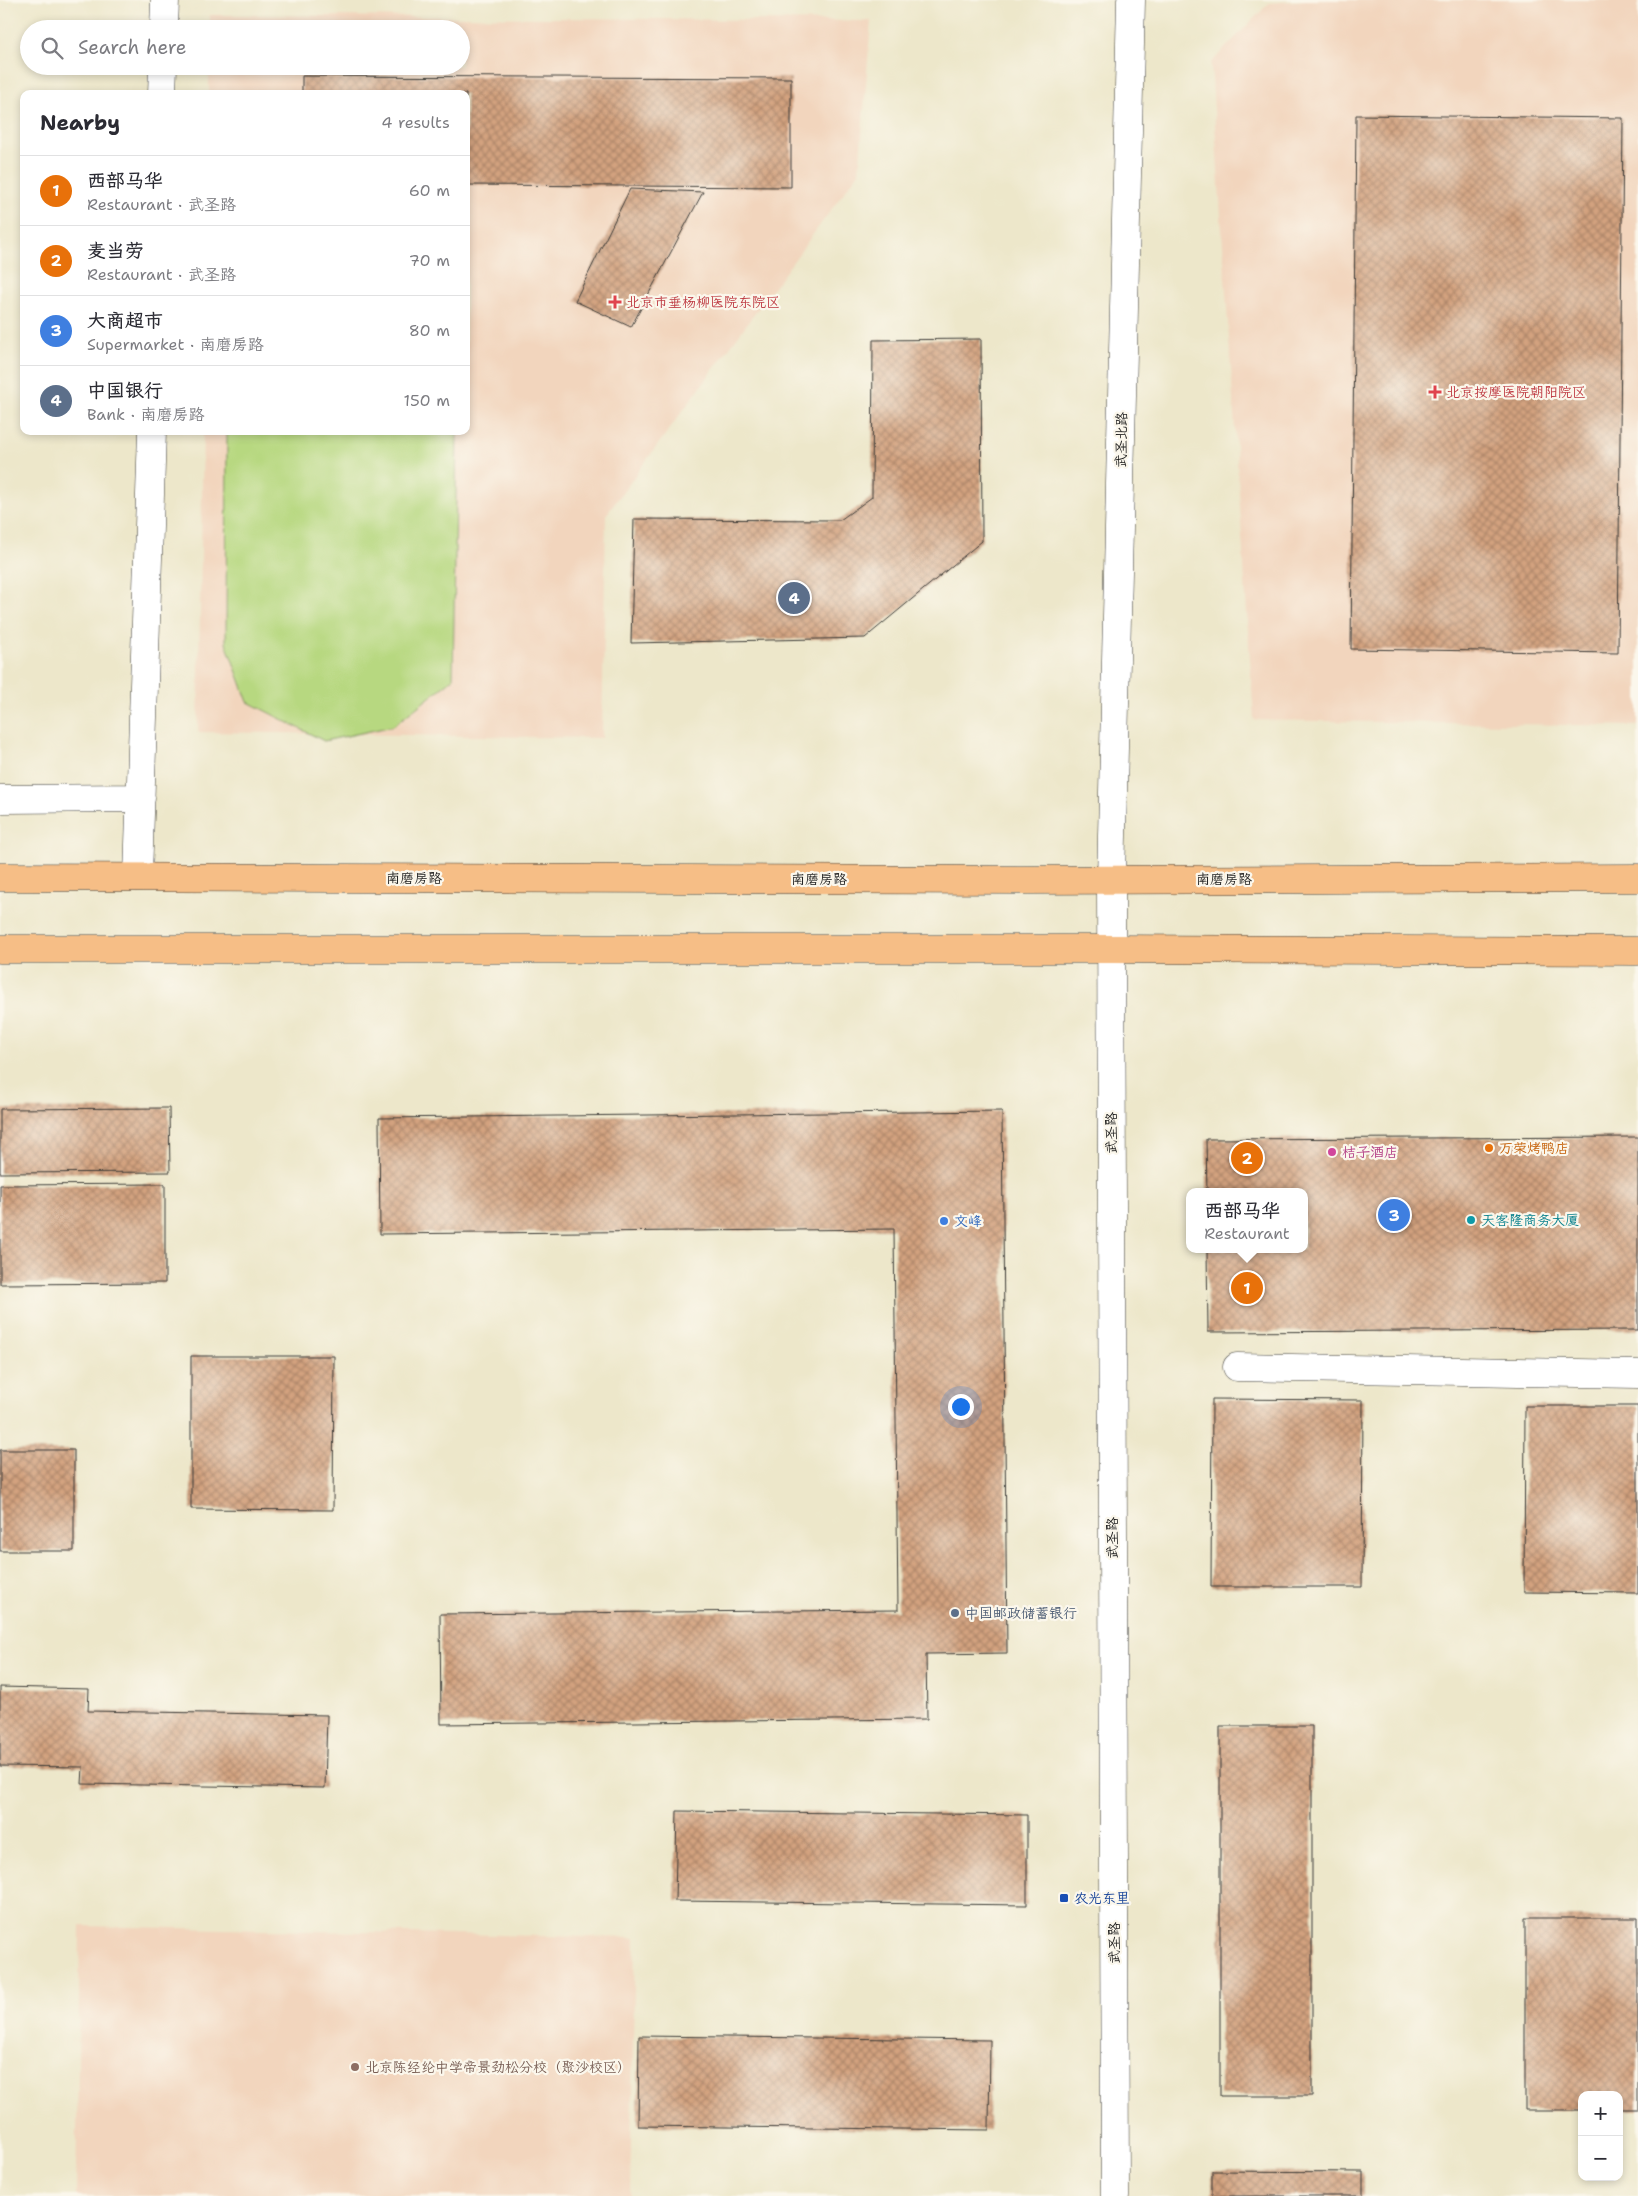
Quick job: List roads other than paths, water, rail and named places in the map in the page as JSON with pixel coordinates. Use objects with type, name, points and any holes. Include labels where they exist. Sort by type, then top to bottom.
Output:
[{"type":"main road","name":"南磨房路","points":[[0,876],[1111,880],[1638,878]]},
{"type":"main road","points":[[0,949],[1638,951]]},
{"type":"street","points":[[164,20],[165,0]]},
{"type":"street","name":"武圣北路","points":[[1111,880],[1131,0]]},
{"type":"street","points":[[162,90],[163,75]]},
{"type":"street","points":[[138,877],[152,435]]},
{"type":"street","points":[[0,798],[141,798]]},
{"type":"street","name":"武圣路","points":[[1111,880],[1114,2196]]},
{"type":"street","points":[[1237,1367],[1638,1374]]},
{"type":"place","name":"北京市垂杨柳医院东院区","points":[[615,302]]},
{"type":"place","name":"北京按摩医院朝阳院区","points":[[1435,392]]},
{"type":"place","name":"中国银行","points":[[794,598]]},
{"type":"place","name":"万荣烤鸭店","points":[[1489,1148]]},
{"type":"place","name":"桔子酒店","points":[[1332,1152]]},
{"type":"place","name":"麦当劳","points":[[1247,1158]]},
{"type":"place","name":"大商超市","points":[[1394,1215]]},
{"type":"place","name":"天客隆商务大厦","points":[[1471,1220]]},
{"type":"place","name":"文峰","points":[[944,1221]]},
{"type":"place","name":"西部马华","points":[[1247,1288]]},
{"type":"place","name":"中国邮政储蓄银行","points":[[955,1613]]},
{"type":"place","name":"农光东里","points":[[1064,1898]]},
{"type":"place","name":"北京陈经纶中学帝景劲松分校（聚沙校区）","points":[[355,2067]]}]
